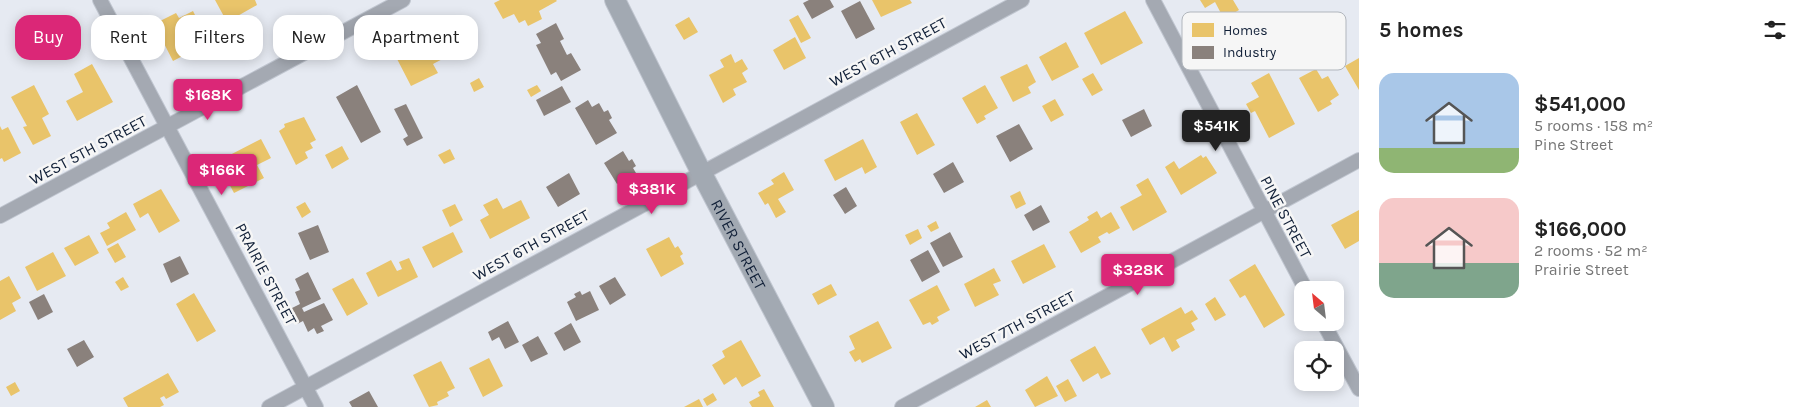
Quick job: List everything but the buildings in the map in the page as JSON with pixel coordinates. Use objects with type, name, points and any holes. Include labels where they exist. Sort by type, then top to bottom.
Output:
[{"type":"street","name":"PRAIRIE STREET","points":[[100,0],[169,126],[316,407]]},
{"type":"street","name":"WEST 5TH STREET","points":[[0,216],[403,0]]},
{"type":"street","name":"RIVER STREET","points":[[615,0],[701,172],[824,407]]},
{"type":"street","name":"WEST 6TH STREET","points":[[269,407],[1022,0]]},
{"type":"street","name":"PINE STREET","points":[[1153,0],[1182,55]]},
{"type":"street","name":"PINE STREET","points":[[1190,70],[1301,281]]},
{"type":"street","name":"WEST 7TH STREET","points":[[902,407],[1359,160]]},
{"type":"street","points":[[1328,331],[1359,389]]}]
